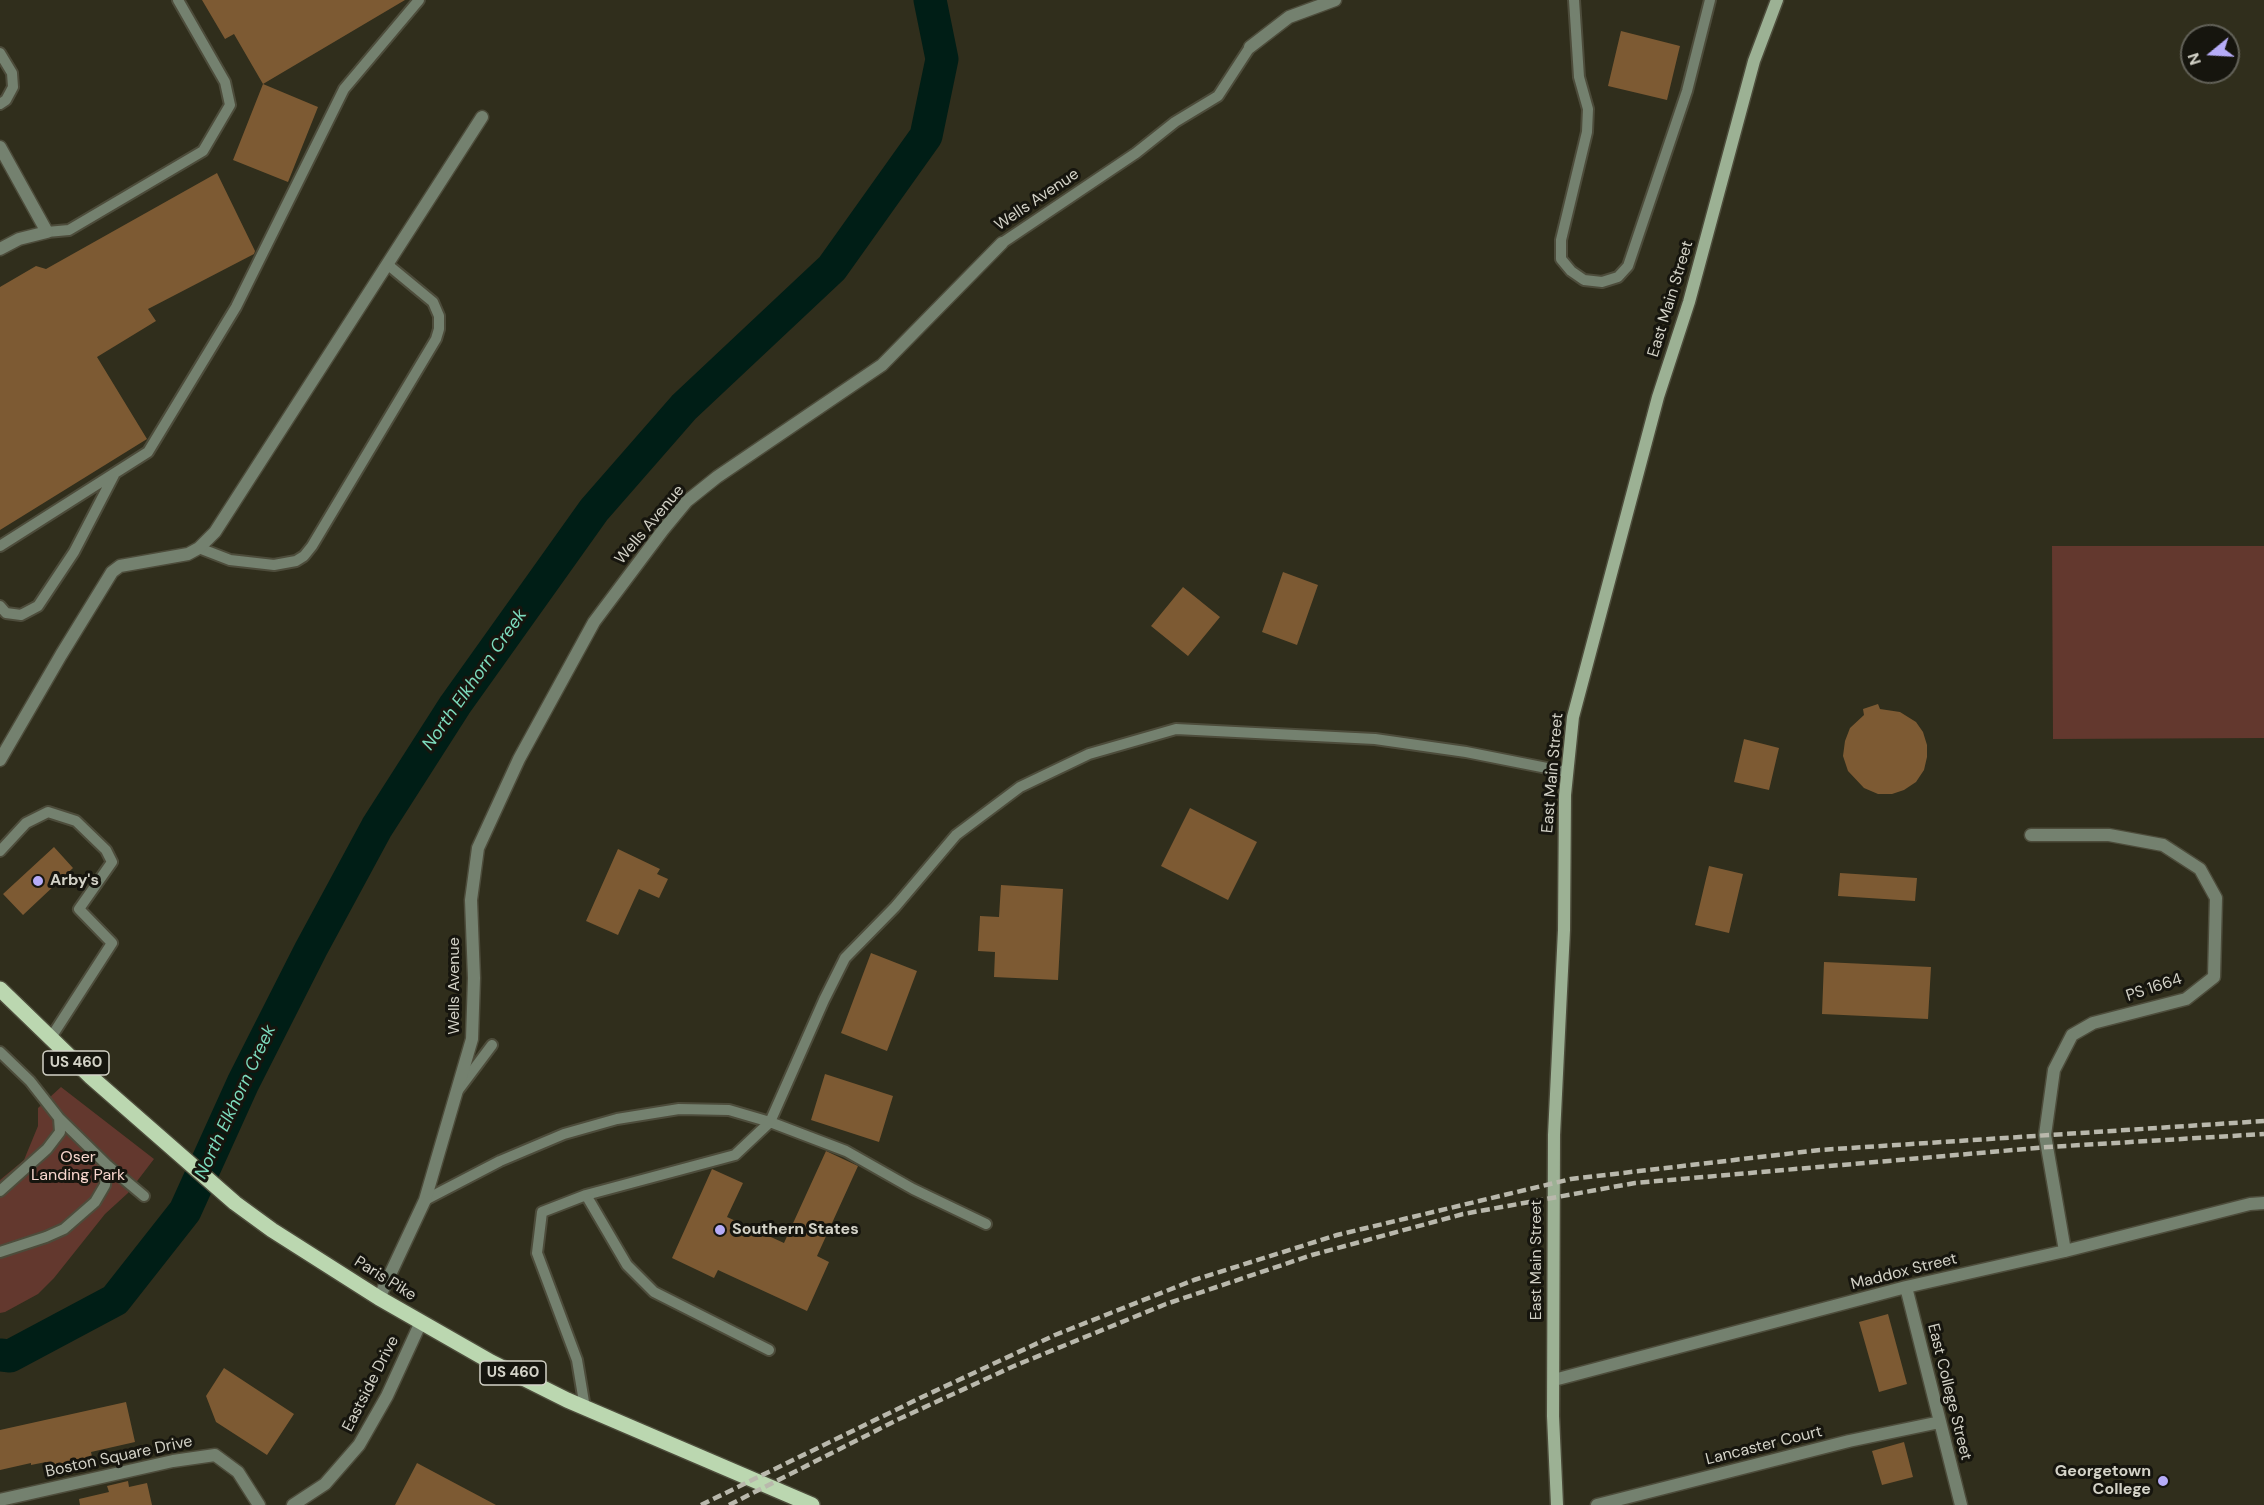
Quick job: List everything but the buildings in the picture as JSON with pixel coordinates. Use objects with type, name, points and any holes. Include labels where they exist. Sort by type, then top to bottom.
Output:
[{"type":"main road","name":"Paris Pike","points":[[0,989],[50,1039],[235,1203],[272,1230],[379,1298],[490,1362],[585,1408],[812,1505]]},
{"type":"street","name":"Wells Avenue","points":[[1250,47],[1289,17],[1335,0]]},
{"type":"street","name":"East Main Street","points":[[1557,1505],[1554,1380],[1554,1135],[1564,930],[1563,847],[1567,772],[1575,708],[1658,397],[1689,302],[1754,62],[1777,0]]},
{"type":"street","points":[[0,760],[112,572],[120,566],[188,554],[199,548],[215,531],[482,117]]},
{"type":"street","points":[[0,147],[47,232],[19,239],[0,249]]},
{"type":"street","name":"Wells Avenue","points":[[379,1298],[425,1200],[472,1039],[474,978],[471,900],[478,848],[519,759],[594,622],[687,501],[717,477],[882,365],[1002,243]]},
{"type":"street","name":"PS 1664","points":[[2031,835],[2109,835],[2163,845],[2200,869],[2216,898],[2214,977],[2186,999],[2093,1023],[2072,1035],[2054,1070],[2045,1135],[2065,1251]]},
{"type":"street","name":"Maddox Street","points":[[1554,1380],[1906,1287],[2065,1251],[2250,1204],[2264,1203]]},
{"type":"street","name":"East College Street","points":[[1906,1287],[1961,1505]]},
{"type":"street","name":"Eastside Drive","points":[[293,1505],[325,1484],[359,1445],[387,1396],[421,1322]]},
{"type":"street","name":"Lancaster Court","points":[[1597,1505],[1849,1442],[1940,1422]]},
{"type":"street","name":"Boston Square Drive","points":[[0,1500],[172,1461],[215,1455],[238,1472],[259,1505]]},
{"type":"lane","points":[[47,232],[69,230],[203,151],[230,105],[225,82],[178,0]]},
{"type":"lane","points":[[0,546],[148,452],[236,307],[344,89],[419,0]]},
{"type":"lane","points":[[1575,0],[1579,77],[1588,109],[1587,132],[1561,240],[1561,260],[1584,280],[1602,282],[1618,277],[1628,266],[1687,91],[1710,0]]},
{"type":"lane","name":"Wells Avenue","points":[[1002,243],[1128,159],[1176,122],[1218,96],[1250,47]]},
{"type":"lane","points":[[0,53],[12,73],[13,87],[6,100],[0,104]]},
{"type":"lane","points":[[199,548],[230,560],[274,565],[296,561],[304,556],[312,546],[436,339],[439,329],[439,316],[433,302],[387,264]]},
{"type":"lane","points":[[0,606],[6,613],[21,615],[38,606],[74,552],[116,473]]},
{"type":"lane","points":[[585,1408],[577,1360],[537,1253],[542,1212],[586,1195],[735,1155],[770,1122],[845,958],[895,907],[956,835],[1020,787],[1089,754],[1176,729],[1375,739],[1466,752],[1567,772]]},
{"type":"lane","points":[[0,851],[26,823],[48,812],[76,821],[106,850],[112,862],[80,909],[112,943],[50,1039]]},
{"type":"lane","points":[[457,1092],[492,1045]]},
{"type":"lane","points":[[0,1052],[30,1081],[59,1118],[144,1196]]},
{"type":"lane","points":[[425,1200],[500,1161],[564,1134],[617,1119],[679,1109],[729,1110],[770,1122],[846,1151],[913,1190],[986,1224]]},
{"type":"lane","points":[[0,1191],[47,1149],[60,1132],[59,1118]]},
{"type":"lane","points":[[0,1252],[64,1229],[95,1202],[105,1185],[107,1164]]},
{"type":"lane","points":[[586,1195],[627,1265],[654,1292],[769,1350]]},
{"type":"green space","points":[[2052,546],[2264,546],[2264,738],[2053,739]]},
{"type":"green space","name":"Oser Landing Park","points":[[61,1087],[154,1159],[128,1193],[105,1214],[54,1278],[38,1294],[0,1313],[0,1180],[24,1160],[38,1126],[38,1108]]},
{"type":"waterway","name":"North Elkhorn Creek","points":[[0,1355],[10,1356],[115,1300],[185,1211],[243,1083],[311,949],[377,827],[455,705],[594,510],[684,407],[832,268],[926,136],[942,59],[930,0]]},
{"type":"railway","points":[[701,1505],[1055,1335],[1194,1280],[1337,1235],[1571,1179],[1820,1150],[2264,1121]]},
{"type":"railway","points":[[729,1505],[899,1419],[1014,1366],[1166,1304],[1312,1255],[1463,1214],[1635,1183],[2048,1147],[2264,1134]]},
{"type":"place","name":"Arby's","points":[[38,881]]},
{"type":"place","name":"Southern States","points":[[720,1230]]},
{"type":"place","name":"Georgetown College","points":[[2163,1481]]}]
